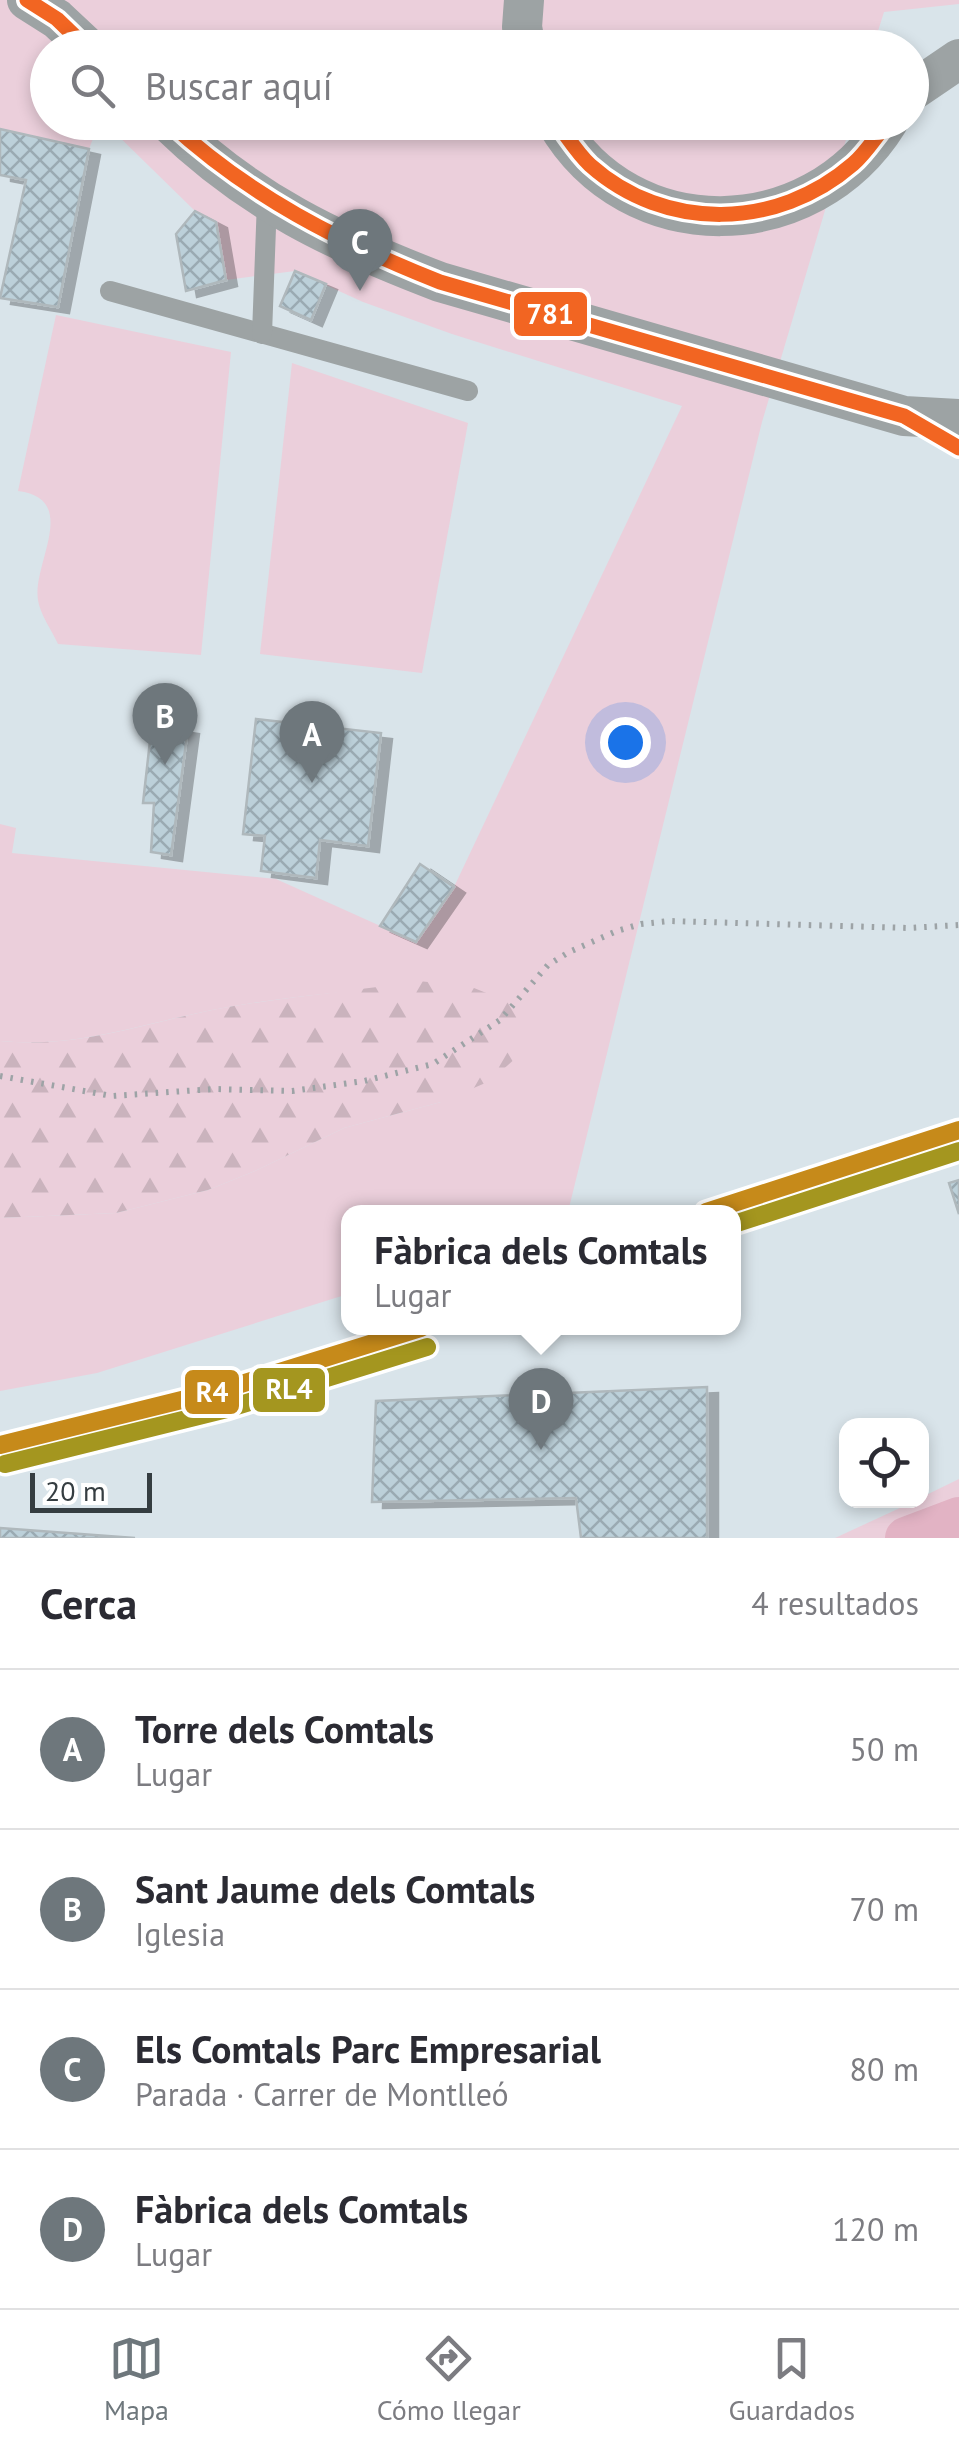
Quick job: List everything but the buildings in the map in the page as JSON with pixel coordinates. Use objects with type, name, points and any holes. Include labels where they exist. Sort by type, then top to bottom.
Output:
[{"type":"street","points":[[27,0],[68,30]]},
{"type":"street","points":[[929,79],[959,59]]},
{"type":"street","points":[[189,140],[233,179],[298,222],[440,282],[904,416],[959,419]]},
{"type":"street","points":[[566,140],[596,175],[627,195],[695,215],[723,216],[776,209],[804,198],[854,164],[873,140]]},
{"type":"street","points":[[904,416],[959,448]]},
{"type":"lane","points":[[262,334],[267,201]]},
{"type":"lane","points":[[110,292],[468,392]]},
{"type":"path","points":[[0,1076],[112,1096],[214,1088],[292,1091],[340,1086],[433,1064],[500,1020],[548,964],[641,924],[909,928],[959,925]]},
{"type":"green space","points":[[0,0],[959,0],[959,4],[884,12],[878,30],[30,30],[30,136],[0,129]]},
{"type":"green space","points":[[49,140],[92,140],[89,149]]},
{"type":"green space","points":[[122,140],[846,140],[762,422],[570,1205],[341,1205],[341,1296],[97,1373],[0,1391],[0,1218],[116,1213],[208,1190],[344,1128],[441,1102],[356,991],[230,1007],[82,1038],[0,1041],[0,824],[16,828],[12,853],[276,879],[416,942],[454,887],[682,406],[452,334],[363,302],[295,271],[226,280],[216,222],[195,211]]},
{"type":"green space","points":[[56,315],[231,352],[201,655],[58,644],[41,611],[38,585],[50,520],[47,506],[37,497],[18,491]]},
{"type":"green space","points":[[292,363],[468,423],[422,673],[260,654]]},
{"type":"green space","points":[[418,981],[469,986],[514,1004],[526,1049],[490,1081],[441,1102],[344,1128],[208,1190],[116,1213],[0,1218],[0,1041],[82,1038],[238,1005]]},
{"type":"green space","points":[[959,1479],[959,1538],[835,1538],[900,1508],[929,1508],[929,1494]]},
{"type":"waterway","points":[[906,1538],[959,1518]]},
{"type":"transit line","name":"781","points":[[27,0],[68,30]]},
{"type":"transit line","name":"781","points":[[190,140],[231,173],[297,215],[440,282],[904,416],[959,448]]},
{"type":"transit line","name":"781","points":[[570,140],[590,165],[620,187],[686,212],[721,214],[756,211],[823,186],[858,160],[874,140]]},
{"type":"transit line","name":"R4","points":[[728,1205],[959,1130]]},
{"type":"transit line","name":"RL4","points":[[741,1222],[959,1151]]},
{"type":"transit line","name":"R4","points":[[0,1445],[222,1390],[399,1335]]},
{"type":"transit line","name":"RL4","points":[[5,1464],[227,1409],[427,1347]]},
{"type":"place","name":"Els Comtals Parc Empresarial","points":[[360,291]]},
{"type":"place","name":"Sant Jaume dels Comtals","points":[[165,765]]},
{"type":"place","name":"Torre dels Comtals","points":[[312,783]]},
{"type":"place","name":"Fàbrica dels Comtals","points":[[541,1450]]}]
